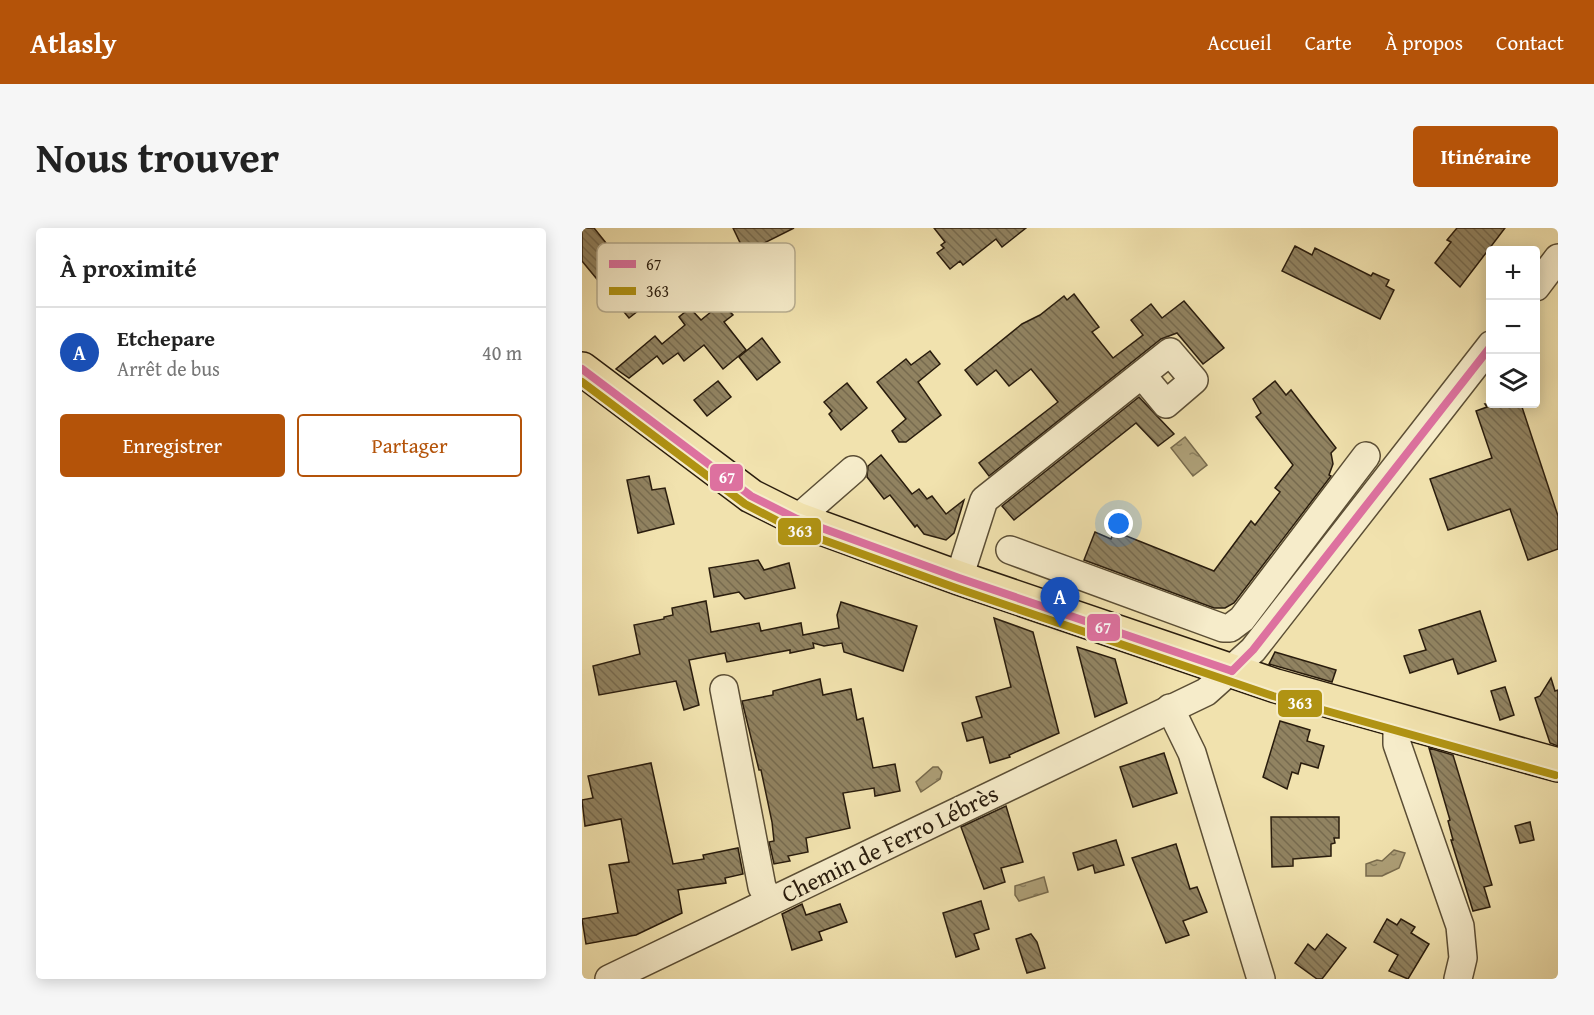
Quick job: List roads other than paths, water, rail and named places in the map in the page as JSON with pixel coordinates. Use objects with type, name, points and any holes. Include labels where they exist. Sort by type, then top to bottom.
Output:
[{"type":"main road","points":[[582,369],[752,496],[797,519],[959,578],[1232,671],[1558,765]]},
{"type":"street","points":[[1540,282],[1558,258]]},
{"type":"street","name":"Chemin de Ferro Lébrès","points":[[609,979],[1206,692],[1253,650],[1486,351]]},
{"type":"street","points":[[959,578],[984,500],[1142,375]]},
{"type":"street","points":[[1010,550],[1223,628],[1230,628],[1242,619],[1366,456]]},
{"type":"street","points":[[797,519],[852,470]]},
{"type":"street","points":[[724,689],[762,887],[770,901]]},
{"type":"street","points":[[1170,708],[1192,753],[1261,979]]},
{"type":"street","points":[[1398,720],[1396,744],[1460,926],[1463,958],[1458,979]]},
{"type":"water","points":[[1185,437],[1207,465],[1193,476],[1171,448]]},
{"type":"water","points":[[933,767],[938,767],[942,772],[940,779],[921,792],[916,782]]},
{"type":"water","points":[[1394,850],[1405,853],[1399,868],[1382,876],[1366,876],[1366,864],[1377,860],[1382,861]]},
{"type":"water","points":[[1044,877],[1048,892],[1019,901],[1015,895],[1015,886]]},
{"type":"place","name":"Etchepare","points":[[1060,627]]}]
